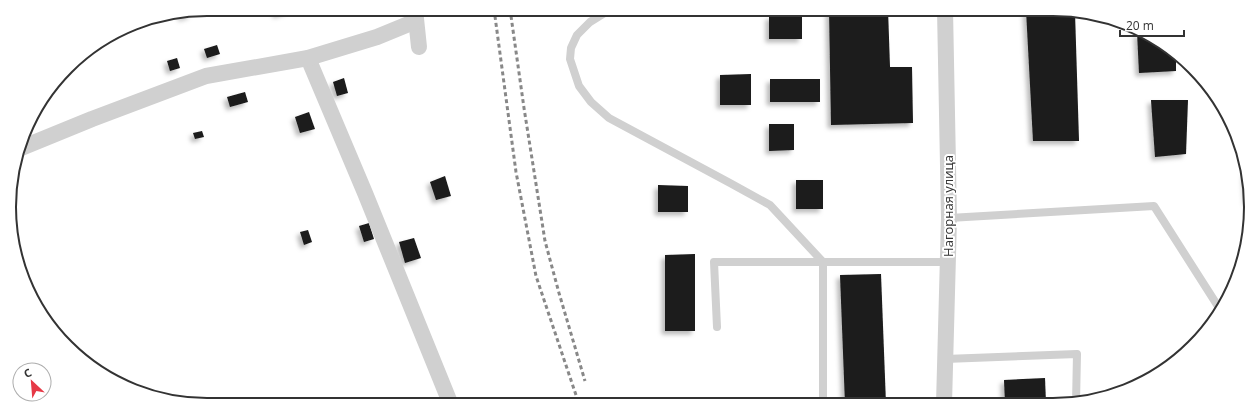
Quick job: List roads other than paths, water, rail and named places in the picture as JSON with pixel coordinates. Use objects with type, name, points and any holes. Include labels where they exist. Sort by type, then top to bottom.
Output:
[{"type":"street","points":[[26,146],[92,119],[206,76],[308,58],[377,37],[414,16]]},
{"type":"street","points":[[416,16],[419,47]]},
{"type":"street","name":"Нагорная улица","points":[[944,398],[949,218],[945,16]]},
{"type":"street","points":[[308,58],[449,398]]},
{"type":"lane","points":[[600,16],[590,22],[577,35],[571,48],[570,59],[579,86],[591,102],[609,118],[770,206],[823,262],[823,398]]},
{"type":"lane","points":[[949,218],[1154,206],[1217,304]]},
{"type":"lane","points":[[717,327],[714,262],[948,262]]},
{"type":"lane","points":[[945,359],[1077,354],[1076,396]]},
{"type":"railway","points":[[495,16],[516,172],[536,276],[577,398]]},
{"type":"railway","points":[[511,16],[545,241],[585,381]]}]
